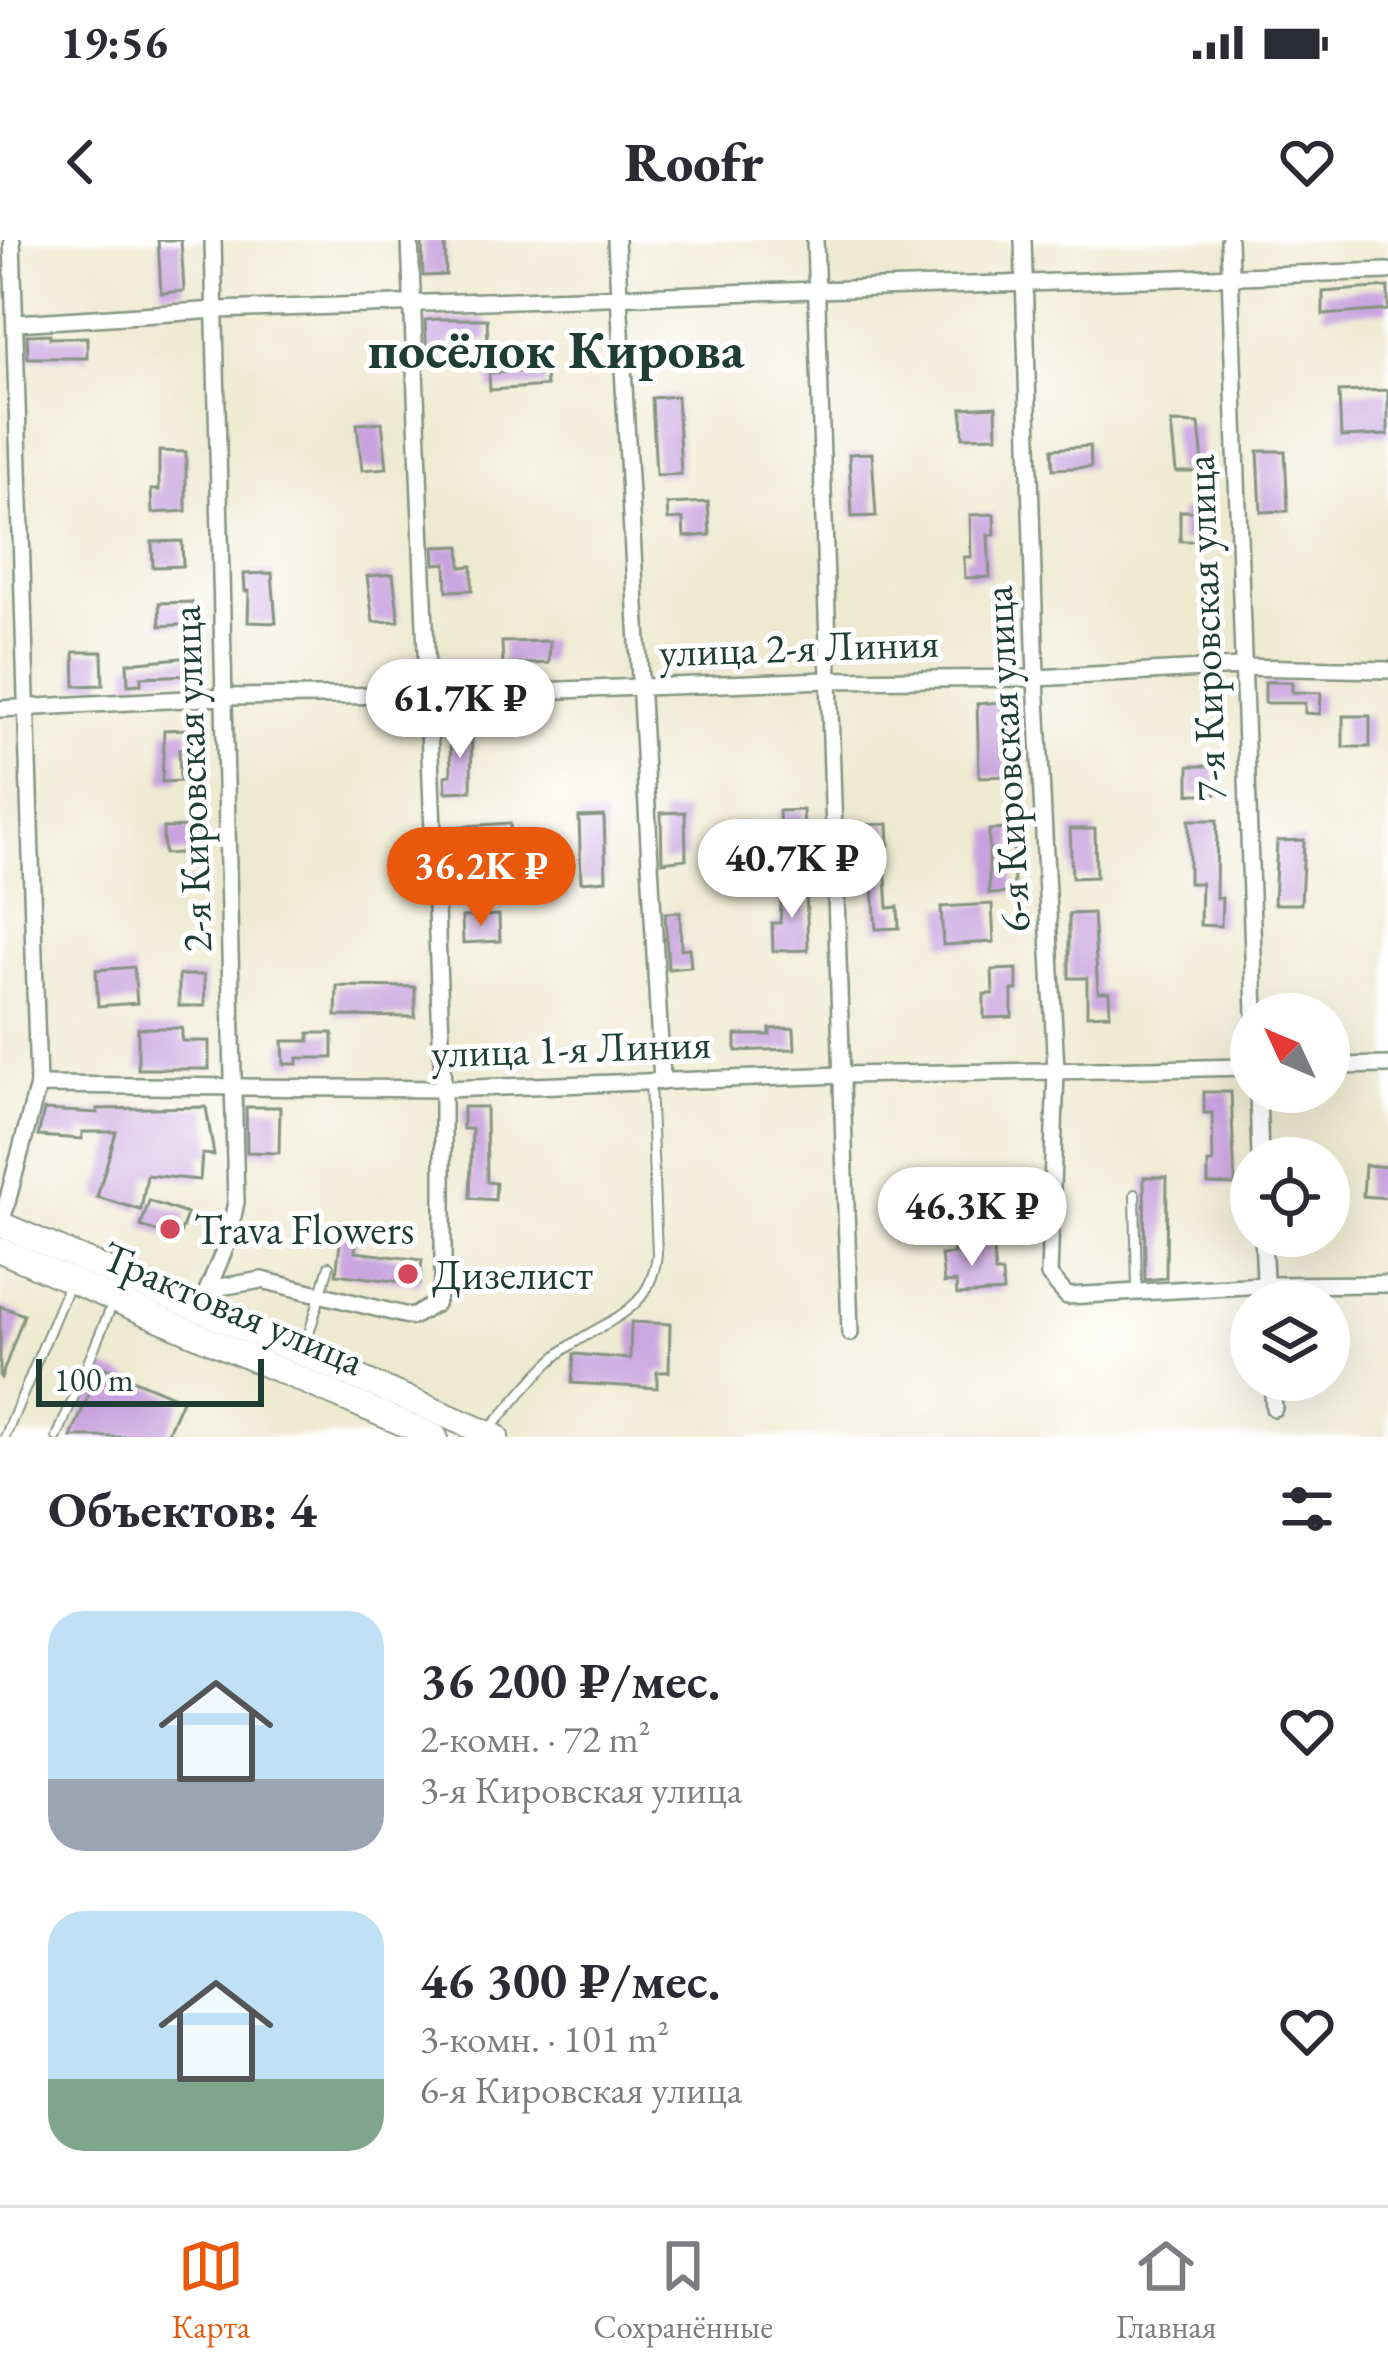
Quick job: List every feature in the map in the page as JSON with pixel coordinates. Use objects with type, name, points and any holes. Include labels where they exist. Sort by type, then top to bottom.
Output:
[{"type":"main road","name":"Трактовая улица","points":[[0,1224],[203,1299],[303,1354],[491,1435]]},
{"type":"main road","name":"Трактовая улица","points":[[0,1250],[435,1437]]},
{"type":"street","points":[[0,1224],[38,1085],[12,240]]},
{"type":"street","name":"2-я Кировская улица","points":[[203,1299],[228,1241],[236,1202],[213,240]]},
{"type":"street","points":[[203,1299],[262,1280],[412,1317],[435,1304],[443,1281],[443,1089],[410,240]]},
{"type":"street","points":[[616,240],[656,1082]]},
{"type":"street","points":[[815,240],[850,1333]]},
{"type":"street","name":"6-я Кировская улица","points":[[1023,240],[1036,678],[1056,1070],[1049,1275],[1067,1296],[1136,1292]]},
{"type":"street","name":"7-я Кировская улица","points":[[1228,240],[1254,993]]},
{"type":"street","points":[[17,323],[218,310],[1388,271]]},
{"type":"street","name":"улица 2-я Линия","points":[[0,710],[223,698],[1036,678],[1241,667],[1388,670]]},
{"type":"street","points":[[1350,1066],[1388,1065]]},
{"type":"street","name":"улица 1-я Линия","points":[[38,1085],[443,1089],[1230,1067]]},
{"type":"street","points":[[1350,1287],[1388,1284]]},
{"type":"street","points":[[1136,1292],[1230,1293]]},
{"type":"street","points":[[1274,1401],[1274,1408]]},
{"type":"lane","points":[[491,1435],[569,1346],[600,1330],[646,1294],[654,1278],[656,1082]]},
{"type":"lane","points":[[1135,1194],[1136,1292]]},
{"type":"lane","points":[[303,1354],[329,1266]]},
{"type":"lane","points":[[5,1437],[70,1280]]},
{"type":"lane","points":[[58,1437],[114,1300]]},
{"type":"building","points":[[158,240],[181,240],[184,291],[161,293]]},
{"type":"building","points":[[422,240],[445,240],[446,275],[423,276]]},
{"type":"building","points":[[1388,287],[1388,310],[1323,315],[1323,292]]},
{"type":"building","points":[[487,319],[488,341],[447,343],[448,356],[427,357],[425,320]]},
{"type":"building","points":[[50,334],[50,338],[87,337],[87,358],[28,358],[27,335]]},
{"type":"building","points":[[545,370],[546,386],[490,390],[489,373]]},
{"type":"building","points":[[1388,390],[1388,435],[1341,437],[1339,392]]},
{"type":"building","points":[[677,396],[681,474],[656,475],[652,398]]},
{"type":"building","points":[[996,406],[997,436],[963,437],[962,408]]},
{"type":"building","points":[[382,422],[387,468],[362,470],[357,424]]},
{"type":"building","points":[[1171,423],[1199,424],[1204,472],[1176,472]]},
{"type":"building","points":[[1090,446],[1091,467],[1053,469],[1052,449]]},
{"type":"building","points":[[159,451],[186,452],[186,511],[152,513],[151,490],[159,490]]},
{"type":"building","points":[[1258,451],[1285,451],[1288,511],[1261,512]]},
{"type":"building","points":[[872,453],[876,516],[852,517],[849,454]]},
{"type":"building","points":[[708,502],[710,535],[684,537],[683,519],[668,520],[667,504]]},
{"type":"building","points":[[1180,511],[1205,511],[1205,541],[1180,541]]},
{"type":"building","points":[[994,514],[995,535],[988,535],[990,577],[965,578],[964,557],[971,557],[970,515]]},
{"type":"building","points":[[182,541],[183,566],[153,567],[152,542]]},
{"type":"building","points":[[460,546],[461,567],[472,566],[472,590],[447,591],[446,563],[435,564],[434,547]]},
{"type":"building","points":[[272,573],[276,623],[248,622],[244,574]]},
{"type":"building","points":[[393,574],[399,621],[373,622],[367,576]]},
{"type":"building","points":[[192,602],[193,624],[160,626],[159,603]]},
{"type":"building","points":[[550,641],[549,663],[503,665],[502,642]]},
{"type":"building","points":[[74,652],[102,652],[103,685],[75,686]]},
{"type":"building","points":[[192,657],[192,675],[141,677],[141,684],[128,685],[127,663]]},
{"type":"building","points":[[1265,682],[1292,682],[1292,692],[1321,693],[1320,714],[1305,713],[1305,703],[1265,703]]},
{"type":"building","points":[[1002,702],[1003,756],[1010,756],[1011,776],[979,777],[977,704]]},
{"type":"building","points":[[1343,716],[1370,716],[1370,747],[1343,747]]},
{"type":"building","points":[[472,728],[471,791],[446,792],[445,776],[451,775],[450,729]]},
{"type":"building","points":[[188,729],[189,748],[179,749],[180,781],[162,782],[164,730]]},
{"type":"building","points":[[1189,766],[1216,766],[1216,794],[1189,794]]},
{"type":"building","points":[[803,810],[805,857],[781,858],[779,811]]},
{"type":"building","points":[[685,812],[686,859],[662,862],[661,813]]},
{"type":"building","points":[[604,816],[606,880],[581,882],[579,817]]},
{"type":"building","points":[[1189,820],[1217,820],[1216,898],[1222,898],[1221,926],[1200,925],[1201,883],[1189,883]]},
{"type":"building","points":[[510,823],[511,841],[451,846],[449,827]]},
{"type":"building","points":[[888,824],[889,845],[884,846],[888,908],[898,907],[899,928],[876,929],[873,888],[863,888],[862,867],[867,867],[864,825]]},
{"type":"building","points":[[194,827],[195,852],[164,854],[163,828]]},
{"type":"building","points":[[1013,829],[1014,893],[989,894],[989,830]]},
{"type":"building","points":[[1070,829],[1095,829],[1096,877],[1072,878]]},
{"type":"building","points":[[1304,840],[1301,904],[1274,904],[1277,841]]},
{"type":"building","points":[[806,885],[808,950],[773,951],[772,923],[780,923],[782,886]]},
{"type":"building","points":[[992,904],[994,942],[943,945],[941,907]]},
{"type":"building","points":[[680,912],[681,949],[689,948],[691,967],[668,969],[665,913]]},
{"type":"building","points":[[1093,913],[1098,992],[1109,992],[1110,1014],[1087,1015],[1087,978],[1069,978],[1069,914]]},
{"type":"building","points":[[499,915],[500,941],[463,943],[462,917]]},
{"type":"building","points":[[134,967],[137,1003],[98,1006],[96,970]]},
{"type":"building","points":[[1017,969],[1012,1017],[984,1018],[984,994],[993,994],[992,970]]},
{"type":"building","points":[[179,975],[204,975],[205,1006],[179,1006]]},
{"type":"building","points":[[337,986],[415,987],[415,1017],[336,1016]]},
{"type":"building","points":[[138,1028],[182,1028],[182,1041],[209,1041],[209,1069],[138,1069]]},
{"type":"building","points":[[794,1028],[795,1049],[736,1051],[736,1035],[770,1035],[770,1029]]},
{"type":"building","points":[[309,1033],[333,1033],[333,1058],[298,1058],[298,1064],[284,1064],[283,1041],[309,1041]]},
{"type":"building","points":[[1204,1092],[1230,1092],[1230,1185],[1208,1184],[1208,1163],[1213,1163],[1212,1113],[1204,1113]]},
{"type":"building","points":[[206,1107],[214,1155],[202,1154],[200,1180],[147,1175],[141,1210],[97,1197],[116,1132],[82,1132],[82,1139],[38,1136],[44,1110],[98,1113],[97,1109]]},
{"type":"building","points":[[246,1107],[280,1107],[279,1153],[247,1152]]},
{"type":"building","points":[[463,1107],[486,1107],[487,1182],[496,1183],[495,1200],[470,1198],[472,1129],[463,1129]]},
{"type":"building","points":[[1365,1165],[1388,1167],[1388,1198],[1363,1196]]},
{"type":"building","points":[[1144,1177],[1167,1177],[1166,1278],[1145,1280]]},
{"type":"building","points":[[149,1201],[187,1214],[178,1240],[141,1226]]},
{"type":"building","points":[[343,1221],[358,1223],[355,1252],[422,1260],[419,1284],[336,1274]]},
{"type":"building","points":[[992,1240],[995,1273],[1002,1273],[1003,1292],[957,1295],[956,1282],[944,1283],[941,1255],[954,1254],[953,1243]]},
{"type":"building","points":[[0,1306],[24,1315],[1,1378],[0,1377]]},
{"type":"building","points":[[631,1322],[670,1324],[669,1372],[657,1372],[657,1388],[572,1383],[574,1354],[630,1359]]},
{"type":"building","points":[[101,1366],[182,1400],[166,1437],[71,1437]]},
{"type":"place","name":"Trava Flowers","points":[[170,1229]]},
{"type":"place","name":"Дизелист","points":[[408,1274]]},
{"type":"district","name":"посёлок Кирова","points":[[556,349]]}]
